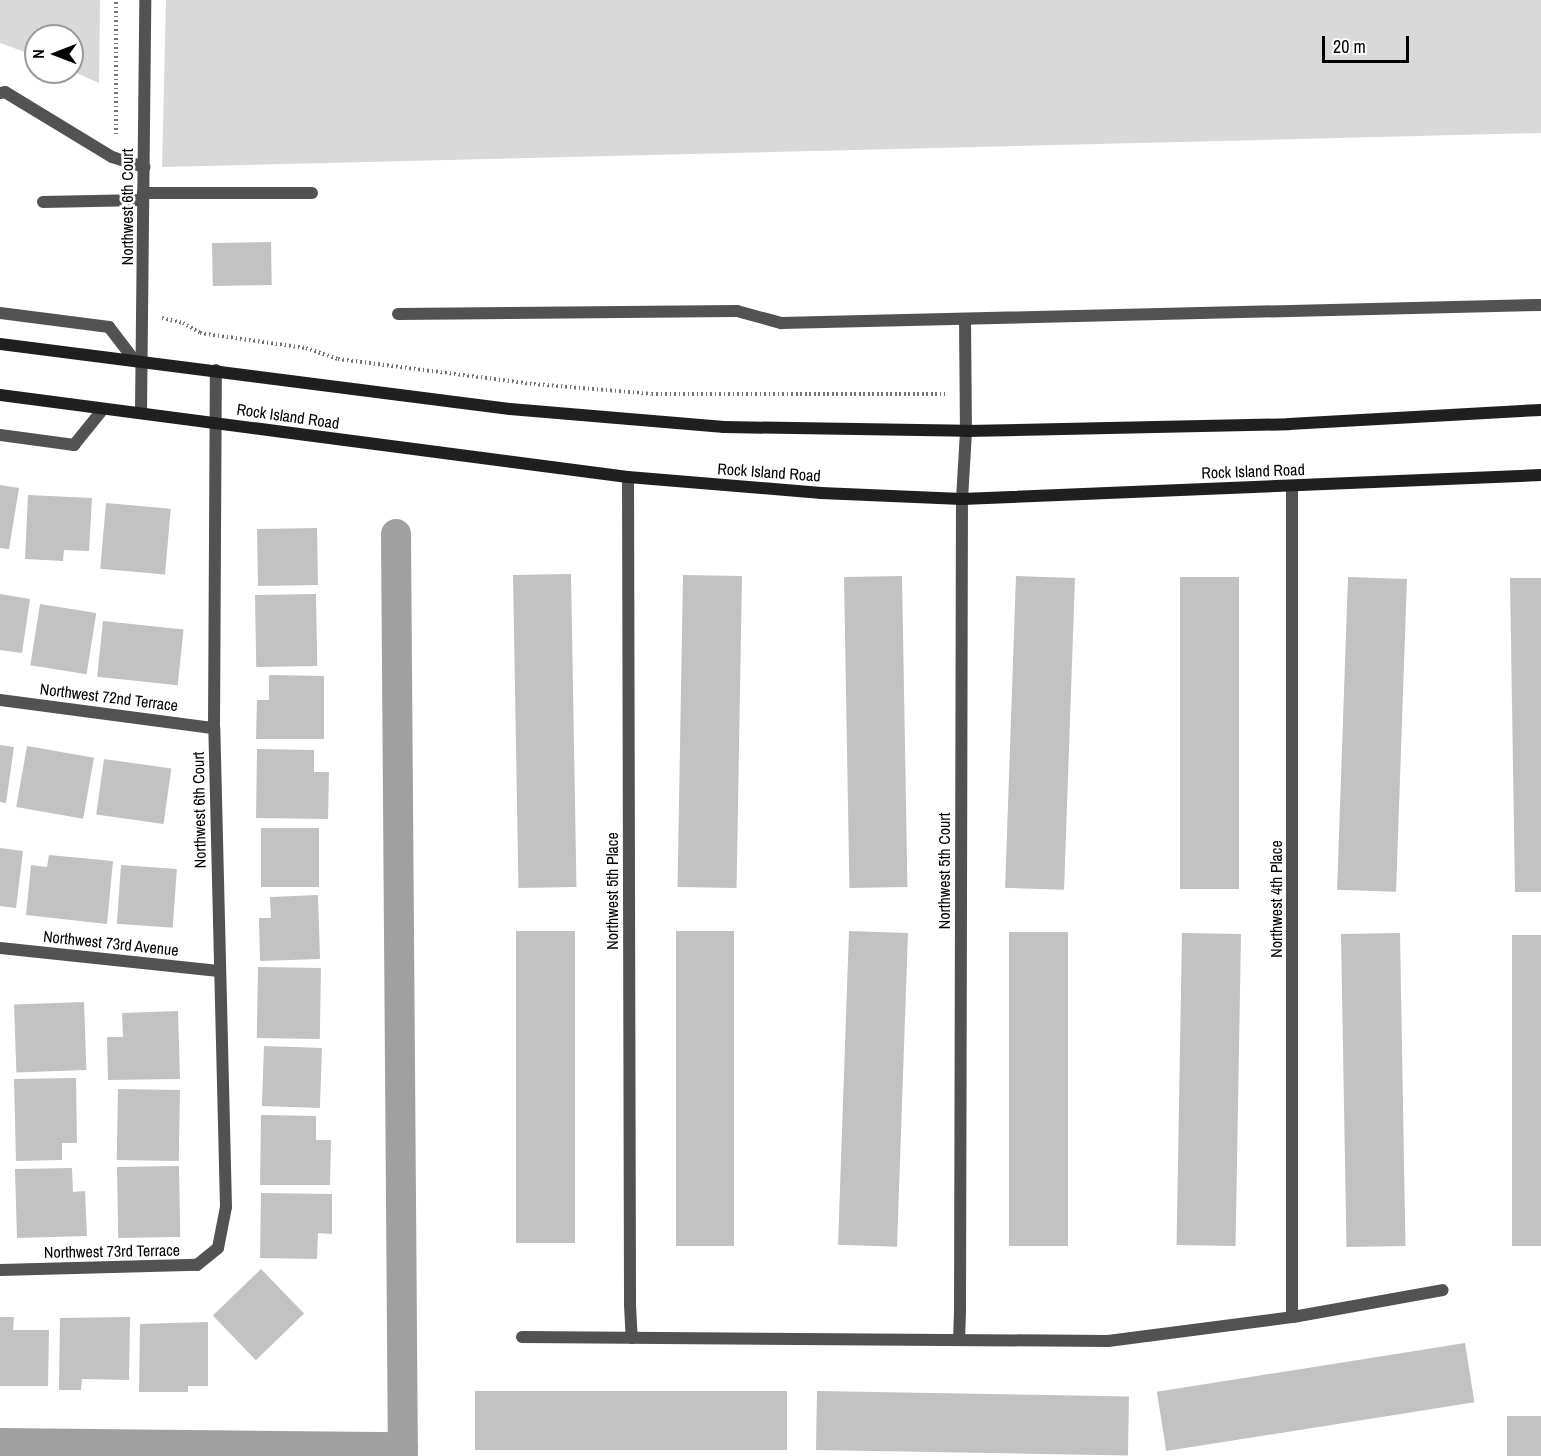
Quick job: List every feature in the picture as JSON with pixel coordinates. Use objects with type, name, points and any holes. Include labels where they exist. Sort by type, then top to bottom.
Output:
[{"type":"main road","points":[[0,344],[618,420],[831,431],[966,431],[1289,424],[1541,410]]},
{"type":"main road","name":"Rock Island Road","points":[[0,395],[628,477],[821,493],[962,499],[1541,475]]},
{"type":"street","name":"Northwest 6th Court","points":[[141,413],[139,362],[145,0]]},
{"type":"street","points":[[0,93],[5,92],[112,157],[144,167]]},
{"type":"street","points":[[43,202],[312,193]]},
{"type":"street","points":[[398,314],[737,312],[781,323],[1541,305]]},
{"type":"street","points":[[0,313],[109,327],[139,362]]},
{"type":"street","name":"Northwest 5th Court","points":[[959,1340],[962,499],[966,431],[965,319]]},
{"type":"street","name":"Northwest 6th Court","points":[[216,370],[214,728],[226,1207],[218,1248]]},
{"type":"street","points":[[0,435],[74,445],[103,409]]},
{"type":"street","name":"Northwest 5th Place","points":[[628,477],[630,1305],[632,1338]]},
{"type":"street","name":"Northwest 4th Place","points":[[1292,486],[1293,1314]]},
{"type":"street","name":"Northwest 72nd Terrace","points":[[0,700],[214,728]]},
{"type":"street","name":"Northwest 73rd Avenue","points":[[0,948],[219,971]]},
{"type":"street","name":"Northwest 73rd Terrace","points":[[0,1270],[197,1265],[218,1248]]},
{"type":"street","points":[[522,1337],[1108,1341],[1443,1290]]},
{"type":"shaded area","points":[[0,0],[100,0],[99,83],[84,76],[84,24],[24,24],[24,52],[0,43]]},
{"type":"shaded area","points":[[166,0],[1541,0],[1541,133],[162,167]]},
{"type":"building","points":[[271,242],[272,285],[213,286],[212,243]]},
{"type":"building","points":[[0,485],[19,488],[9,549],[0,548]]},
{"type":"building","points":[[28,495],[92,498],[89,551],[64,550],[63,561],[25,559]]},
{"type":"building","points":[[106,503],[171,509],[165,574],[100,569]]},
{"type":"building","points":[[317,528],[318,585],[258,586],[257,529]]},
{"type":"building","points":[[571,574],[576,887],[518,888],[513,575]]},
{"type":"building","points":[[683,575],[742,576],[737,888],[678,887]]},
{"type":"building","points":[[902,576],[907,887],[849,888],[844,577]]},
{"type":"building","points":[[1016,576],[1075,578],[1064,890],[1005,888]]},
{"type":"building","points":[[1180,577],[1239,577],[1239,889],[1180,889]]},
{"type":"building","points":[[1348,577],[1407,579],[1396,892],[1337,890]]},
{"type":"building","points":[[1510,578],[1541,578],[1541,892],[1515,892]]},
{"type":"building","points":[[0,594],[30,599],[22,653],[0,650]]},
{"type":"building","points":[[316,594],[317,666],[256,667],[255,595]]},
{"type":"building","points":[[40,604],[96,613],[87,674],[30,665]]},
{"type":"building","points":[[103,621],[184,629],[178,685],[97,677]]},
{"type":"building","points":[[269,675],[324,676],[324,739],[256,739],[257,700],[269,700]]},
{"type":"building","points":[[0,745],[14,747],[6,803],[0,802]]},
{"type":"building","points":[[27,746],[94,758],[83,819],[16,807]]},
{"type":"building","points":[[257,749],[314,750],[314,772],[329,772],[328,819],[256,818]]},
{"type":"building","points":[[104,759],[171,768],[164,824],[96,814]]},
{"type":"building","points":[[261,828],[319,828],[319,887],[261,887]]},
{"type":"building","points":[[0,848],[23,851],[16,908],[0,906]]},
{"type":"building","points":[[49,855],[113,861],[107,924],[26,915],[31,865],[47,867]]},
{"type":"building","points":[[121,865],[177,869],[173,928],[117,924]]},
{"type":"building","points":[[318,895],[320,959],[260,961],[259,918],[271,918],[270,897]]},
{"type":"building","points":[[516,931],[575,931],[575,1243],[516,1243]]},
{"type":"building","points":[[676,931],[734,931],[734,1246],[676,1246]]},
{"type":"building","points":[[849,931],[908,933],[897,1247],[838,1245]]},
{"type":"building","points":[[1009,932],[1068,932],[1068,1246],[1009,1246]]},
{"type":"building","points":[[1182,933],[1241,934],[1236,1246],[1177,1245]]},
{"type":"building","points":[[1400,933],[1405,1246],[1346,1247],[1341,934]]},
{"type":"building","points":[[1512,935],[1541,935],[1541,1246],[1512,1246]]},
{"type":"building","points":[[258,967],[321,968],[320,1039],[257,1038]]},
{"type":"building","points":[[84,1002],[86,1070],[16,1072],[14,1004]]},
{"type":"building","points":[[178,1011],[180,1079],[108,1080],[107,1037],[123,1037],[122,1013]]},
{"type":"building","points":[[264,1046],[322,1048],[320,1108],[262,1106]]},
{"type":"building","points":[[76,1078],[77,1143],[62,1143],[62,1160],[16,1161],[14,1079]]},
{"type":"building","points":[[118,1089],[180,1090],[179,1161],[117,1160]]},
{"type":"building","points":[[261,1115],[316,1116],[316,1140],[331,1140],[330,1185],[260,1185]]},
{"type":"building","points":[[179,1166],[180,1237],[118,1238],[117,1167]]},
{"type":"building","points":[[72,1168],[73,1192],[85,1191],[87,1236],[17,1238],[15,1169]]},
{"type":"building","points":[[261,1193],[332,1194],[332,1234],[318,1233],[317,1259],[260,1258]]},
{"type":"building","points":[[261,1269],[304,1314],[256,1360],[213,1316]]},
{"type":"building","points":[[0,1317],[14,1317],[13,1330],[49,1330],[48,1386],[0,1386]]},
{"type":"building","points":[[130,1317],[129,1380],[82,1379],[81,1390],[59,1390],[60,1318]]},
{"type":"building","points":[[208,1322],[208,1386],[188,1386],[188,1392],[139,1392],[140,1324]]},
{"type":"building","points":[[1465,1343],[1474,1402],[1166,1451],[1157,1392]]},
{"type":"building","points":[[475,1391],[787,1391],[787,1450],[475,1450]]},
{"type":"building","points":[[817,1391],[1129,1396],[1128,1455],[816,1450]]},
{"type":"building","points":[[1507,1416],[1541,1416],[1541,1456],[1507,1456]]},
{"type":"waterway","points":[[396,534],[403,1456]]},
{"type":"waterway","points":[[0,1443],[403,1447]]}]
